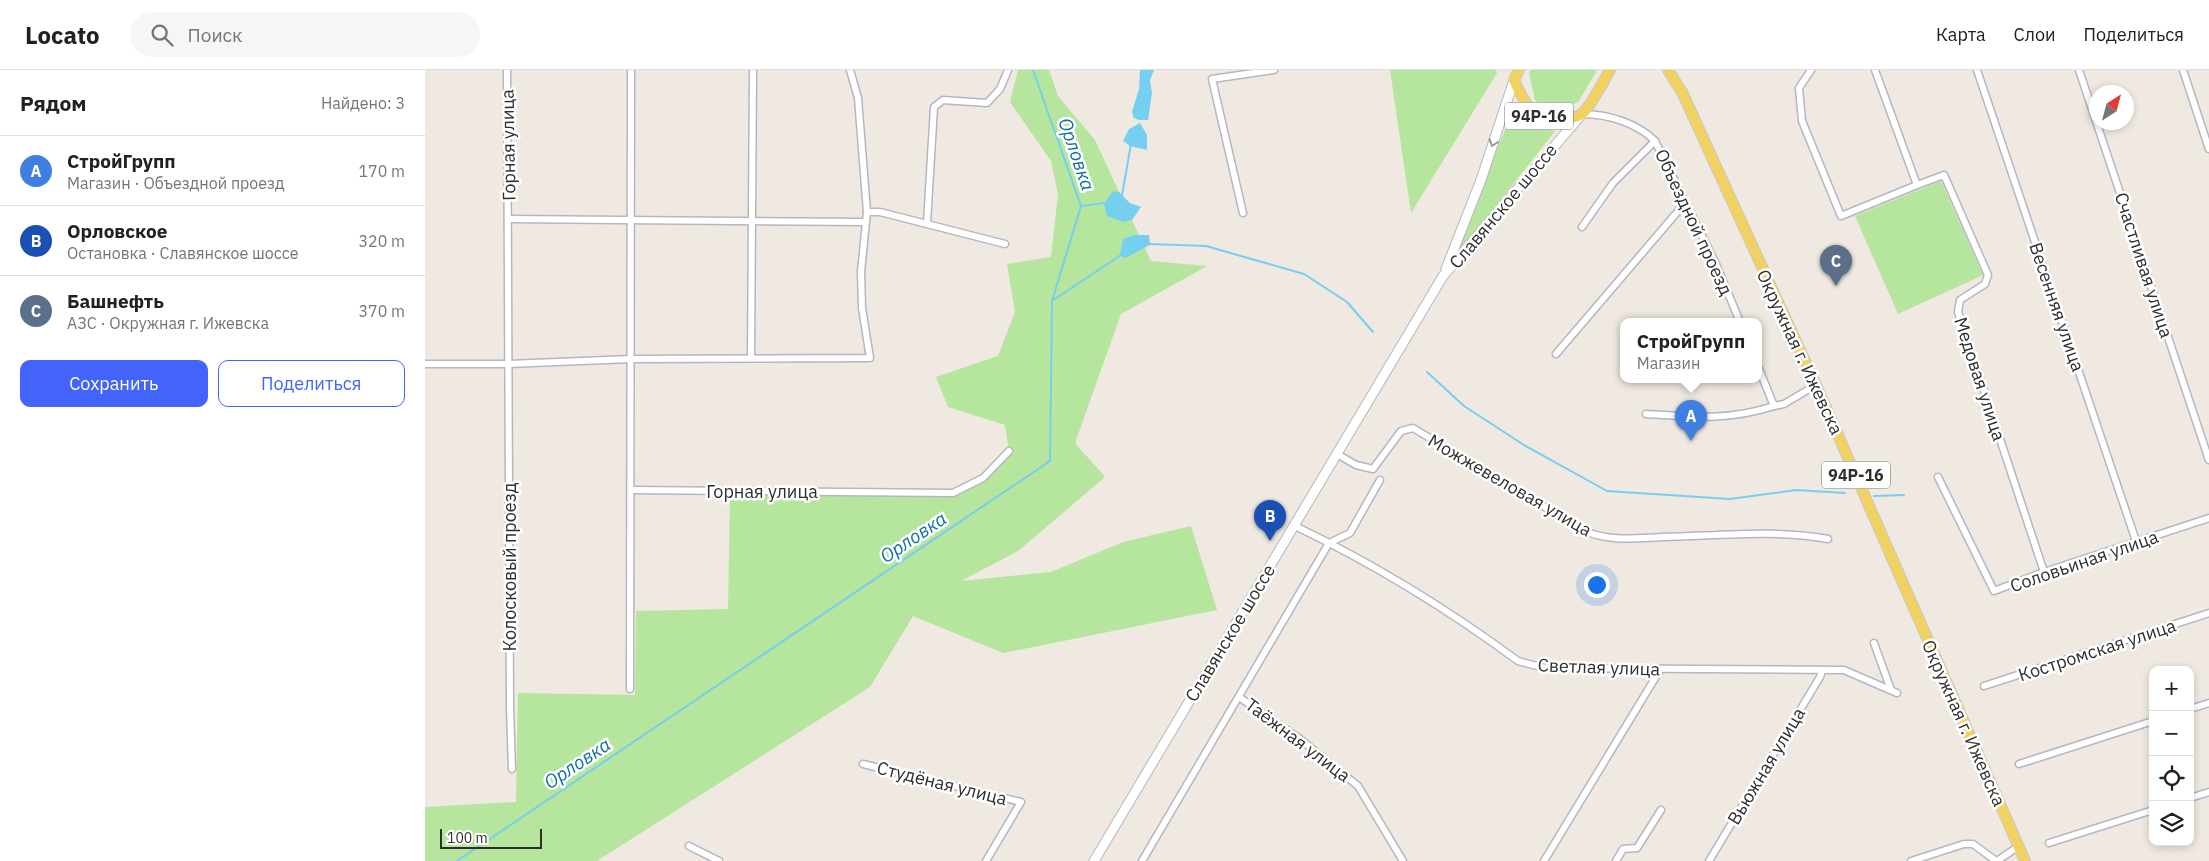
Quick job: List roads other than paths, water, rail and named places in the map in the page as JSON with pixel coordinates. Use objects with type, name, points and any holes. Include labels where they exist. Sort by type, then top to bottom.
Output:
[{"type":"main road","name":"94Р-16","points":[[1519,70],[1514,80],[1527,106],[1548,120],[1563,120],[1582,114],[1619,70]]},
{"type":"main road","name":"94Р-16","points":[[1582,114],[1610,70]]},
{"type":"main road","name":"Окружная г. Ижевска","points":[[1668,70],[1682,92],[1816,385],[2025,861]]},
{"type":"main road","name":"Окружная г. Ижевска","points":[[1677,70],[1682,92]]},
{"type":"main road","name":"Славянское шоссе","points":[[1094,861],[1443,276],[1481,180],[1514,80]]},
{"type":"main road","name":"Славянское шоссе","points":[[1443,276],[1582,114]]},
{"type":"street","name":"Горная улица","points":[[507,70],[508,364]]},
{"type":"street","points":[[630,689],[631,70]]},
{"type":"street","points":[[751,358],[753,70]]},
{"type":"street","points":[[425,364],[508,364],[631,359],[869,358],[862,308],[861,272],[867,212],[858,98],[850,70]]},
{"type":"street","points":[[927,223],[934,107],[943,100],[987,103],[1000,89],[1008,70]]},
{"type":"street","points":[[1243,213],[1212,79],[1274,70]]},
{"type":"street","points":[[1811,70],[1799,88],[1802,121],[1841,216],[1917,185],[1875,70]]},
{"type":"street","name":"Весенняя улица","points":[[1977,70],[2137,544]]},
{"type":"street","name":"Счастливая улица","points":[[2079,70],[2209,460]]},
{"type":"street","points":[[2183,70],[2209,149]]},
{"type":"street","name":"Объездной проезд","points":[[1582,114],[1613,118],[1645,131],[1655,141],[1716,264],[1737,318]]},
{"type":"street","points":[[1582,227],[1613,183],[1655,141]]},
{"type":"street","name":"Медовая улица","points":[[1917,185],[1944,175],[1988,274],[1985,284],[1960,300],[1958,312],[2044,572]]},
{"type":"street","points":[[1556,354],[1685,203]]},
{"type":"street","points":[[867,212],[881,212],[1005,244]]},
{"type":"street","name":"Горная улица","points":[[509,219],[865,222]]},
{"type":"street","name":"Колосковый проезд","points":[[508,364],[512,769]]},
{"type":"street","points":[[1762,376],[1774,406]]},
{"type":"street","points":[[1646,414],[1717,418],[1747,415],[1785,404],[1816,385]]},
{"type":"street","name":"Можжевеловая улица","points":[[1337,454],[1356,465],[1373,469],[1401,431],[1413,428],[1594,535],[1607,538],[1810,536],[1827,539]]},
{"type":"street","name":"Горная улица","points":[[631,490],[953,493],[983,478],[1009,451]]},
{"type":"street","name":"Соловьиная улица","points":[[1938,477],[1994,591],[2044,572],[2137,544],[2209,518]]},
{"type":"street","points":[[1142,861],[1329,542],[1350,533],[1380,480]]},
{"type":"street","name":"Светлая улица","points":[[1295,526],[1329,542],[1399,584],[1518,661],[1545,668],[1844,670],[1894,691],[1874,643]]},
{"type":"street","name":"Костромская улица","points":[[1984,686],[2209,613]]},
{"type":"street","points":[[1544,861],[1660,670]]},
{"type":"street","name":"Вьюжная улица","points":[[1709,861],[1820,677],[1822,670]]},
{"type":"street","name":"Таёжная улица","points":[[1239,696],[1300,739],[1358,786],[1403,861]]},
{"type":"street","points":[[2194,708],[2209,703]]},
{"type":"street","points":[[2019,764],[2149,722]]},
{"type":"street","name":"Студёная улица","points":[[863,764],[1021,802],[986,861]]},
{"type":"street","points":[[2194,797],[2209,792]]},
{"type":"street","points":[[1616,861],[1623,849],[1637,848],[1661,810]]},
{"type":"street","points":[[2049,843],[2149,811]]},
{"type":"street","points":[[1911,861],[1963,844],[1973,844],[1996,861],[2019,846]]},
{"type":"street","points":[[689,846],[719,861]]},
{"type":"water","points":[[1140,70],[1154,70],[1150,80],[1152,93],[1148,120],[1134,118],[1132,112],[1139,89]]},
{"type":"water","points":[[1140,123],[1147,135],[1147,150],[1130,146],[1123,141],[1129,129]]},
{"type":"water","points":[[1113,191],[1119,192],[1130,203],[1141,207],[1132,220],[1123,222],[1107,216],[1104,204]]},
{"type":"water","points":[[1134,235],[1149,235],[1150,245],[1125,258],[1120,255],[1123,239]]},
{"type":"waterway","name":"Орловка","points":[[457,861],[1050,461],[1052,301],[1081,206],[1033,70]]},
{"type":"waterway","points":[[1122,195],[1131,144]]},
{"type":"waterway","points":[[1082,206],[1104,203]]},
{"type":"waterway","points":[[1149,244],[1206,246],[1304,274],[1347,302],[1373,332]]},
{"type":"waterway","points":[[1052,301],[1121,255]]},
{"type":"waterway","points":[[1427,372],[1464,406],[1524,445],[1607,491],[1730,499],[1796,490],[1845,493]]},
{"type":"waterway","points":[[1874,496],[1904,495]]},
{"type":"place","name":"Башнефть","points":[[1836,286]]},
{"type":"place","name":"СтройГрупп","points":[[1691,441]]},
{"type":"place","name":"Орловское","points":[[1270,541]]}]
